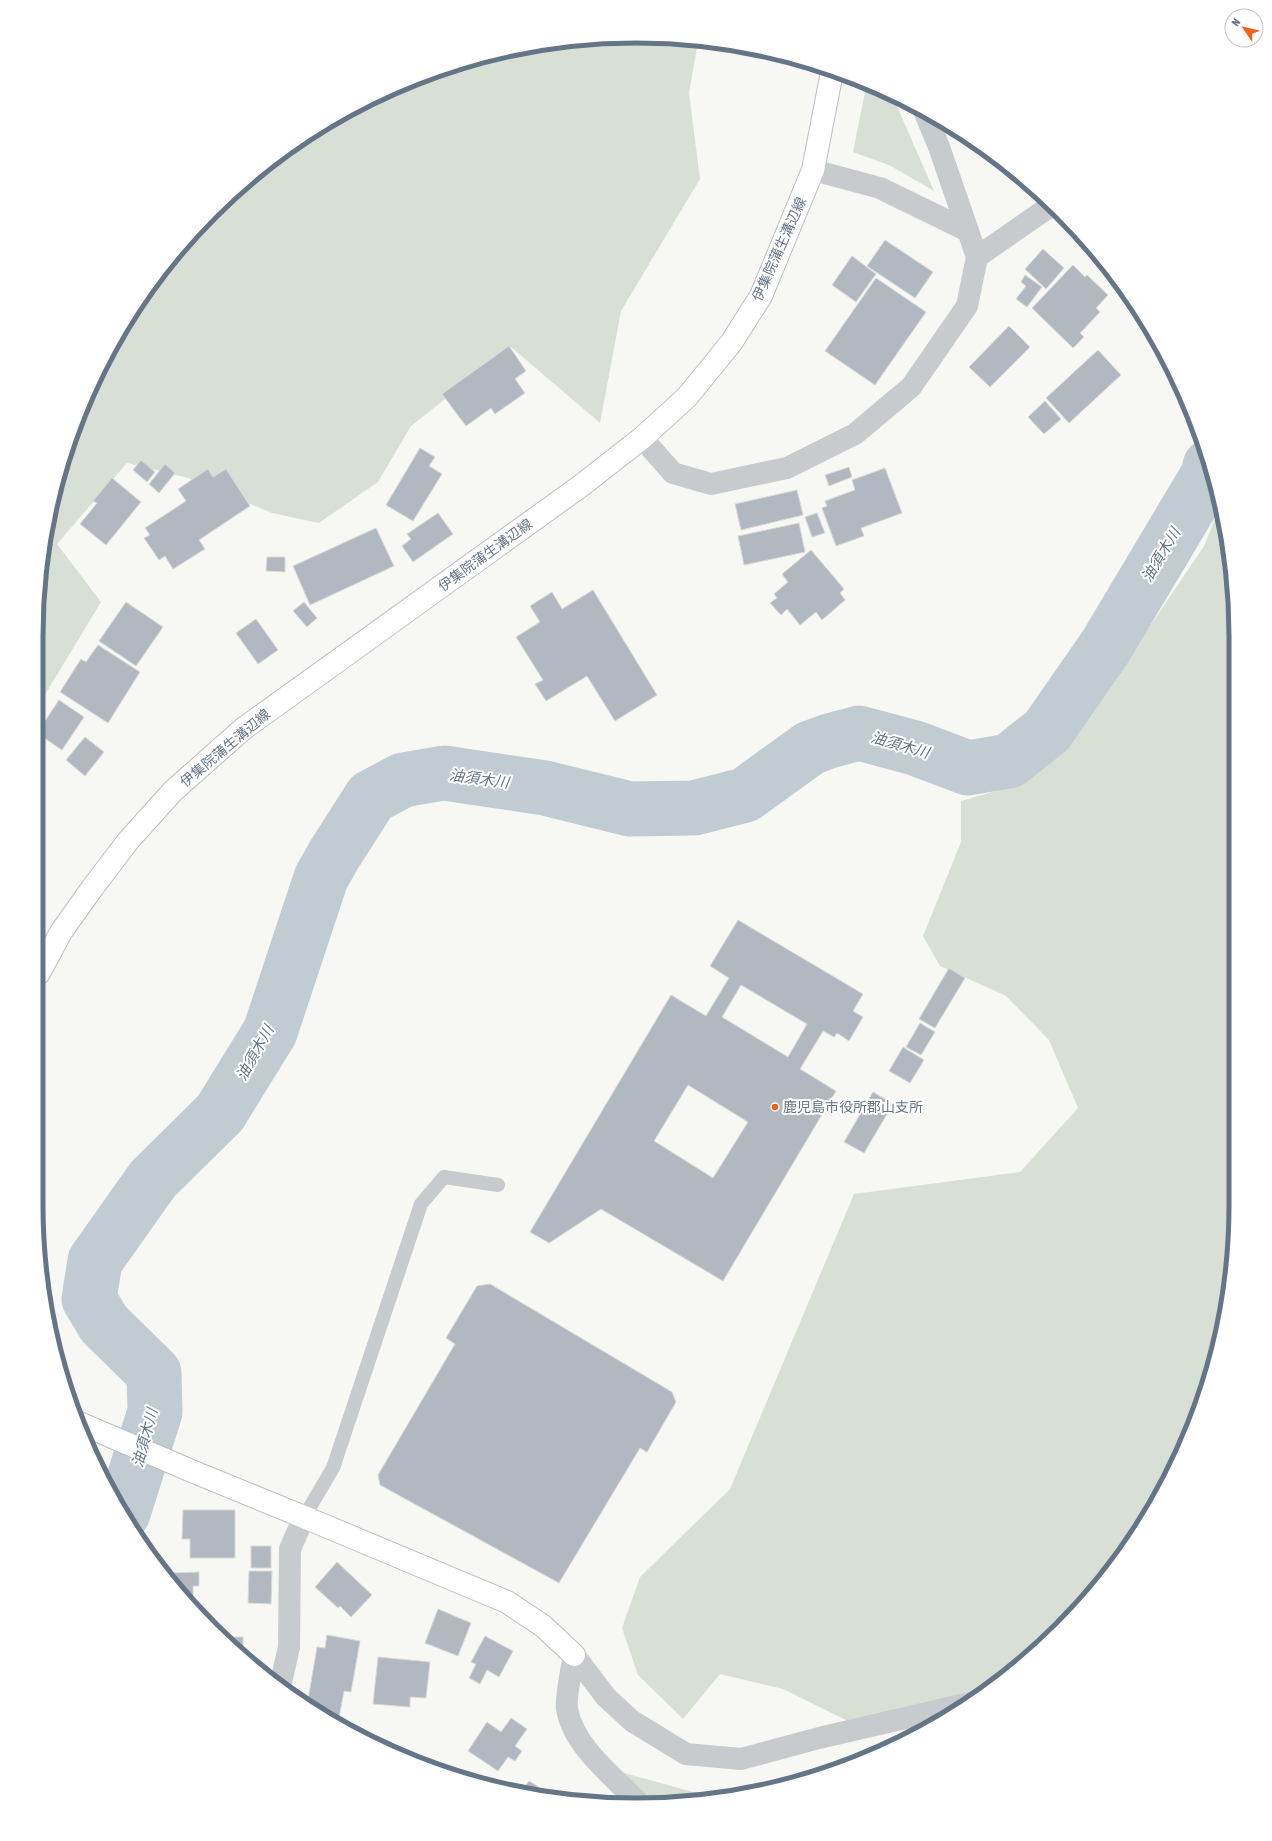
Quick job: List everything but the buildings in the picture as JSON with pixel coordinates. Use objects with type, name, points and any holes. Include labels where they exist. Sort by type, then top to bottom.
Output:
[{"type":"main road","name":"伊集院蒲生溝辺線","points":[[43,966],[61,932],[92,887],[128,841],[173,791],[243,729],[582,485],[642,438],[686,397],[731,343],[756,303],[813,170],[831,76]]},
{"type":"main road","points":[[85,1425],[507,1602],[543,1626],[574,1655]]},
{"type":"street","points":[[642,438],[672,473],[711,484],[786,468],[855,434],[911,387],[967,306],[977,257],[940,147],[928,120]]},
{"type":"street","points":[[813,170],[880,188],[968,232]]},
{"type":"street","points":[[977,257],[1047,209]]},
{"type":"street","points":[[282,1680],[289,1648],[290,1549],[304,1517]]},
{"type":"street","points":[[574,1655],[606,1696],[632,1721],[686,1754],[741,1759],[819,1738],[950,1708]]},
{"type":"street","points":[[574,1655],[566,1708],[573,1732],[594,1758],[634,1798]]},
{"type":"lane","points":[[304,1517],[333,1468],[421,1204],[444,1177],[498,1184]]},
{"type":"shaded area","points":[[636,43],[697,46],[689,93],[700,179],[621,311],[600,423],[511,347],[411,426],[378,482],[319,523],[272,513],[188,478],[127,463],[57,544],[101,602],[43,698],[44,597],[54,520],[74,445],[88,409],[122,339],[143,307],[190,245],[245,190],[307,143],[340,122],[409,88],[445,74],[520,54],[559,48],[597,44]]},
{"type":"shaded area","points":[[866,89],[896,103],[934,191],[891,166],[853,152]]},
{"type":"shaded area","points":[[1217,515],[1224,559],[1228,597],[1229,636],[1229,1205],[1228,1244],[1218,1321],[1198,1396],[1184,1432],[1150,1502],[1106,1566],[1082,1596],[1027,1651],[997,1675],[958,1703],[854,1724],[783,1689],[720,1674],[683,1719],[638,1675],[622,1628],[640,1577],[730,1489],[854,1194],[1020,1172],[1078,1108],[1049,1040],[1006,996],[940,966],[923,936],[961,842],[961,801],[1013,786],[1082,727],[1204,546]]},
{"type":"shaded area","points":[[621,1772],[705,1794],[675,1797],[638,1798]]},
{"type":"waterway","name":"油須木川","points":[[125,1507],[155,1412],[154,1373],[104,1324],[89,1299],[95,1261],[153,1179],[220,1113],[270,1032],[321,878],[371,797],[403,780],[444,773],[545,788],[630,809],[694,808],[745,795],[810,748],[859,733],[915,748],[968,768],[1009,761],[1047,731],[1106,646],[1207,476]]},
{"type":"place","name":"鹿児島市役所郡山支所","points":[[775,1107]]}]
